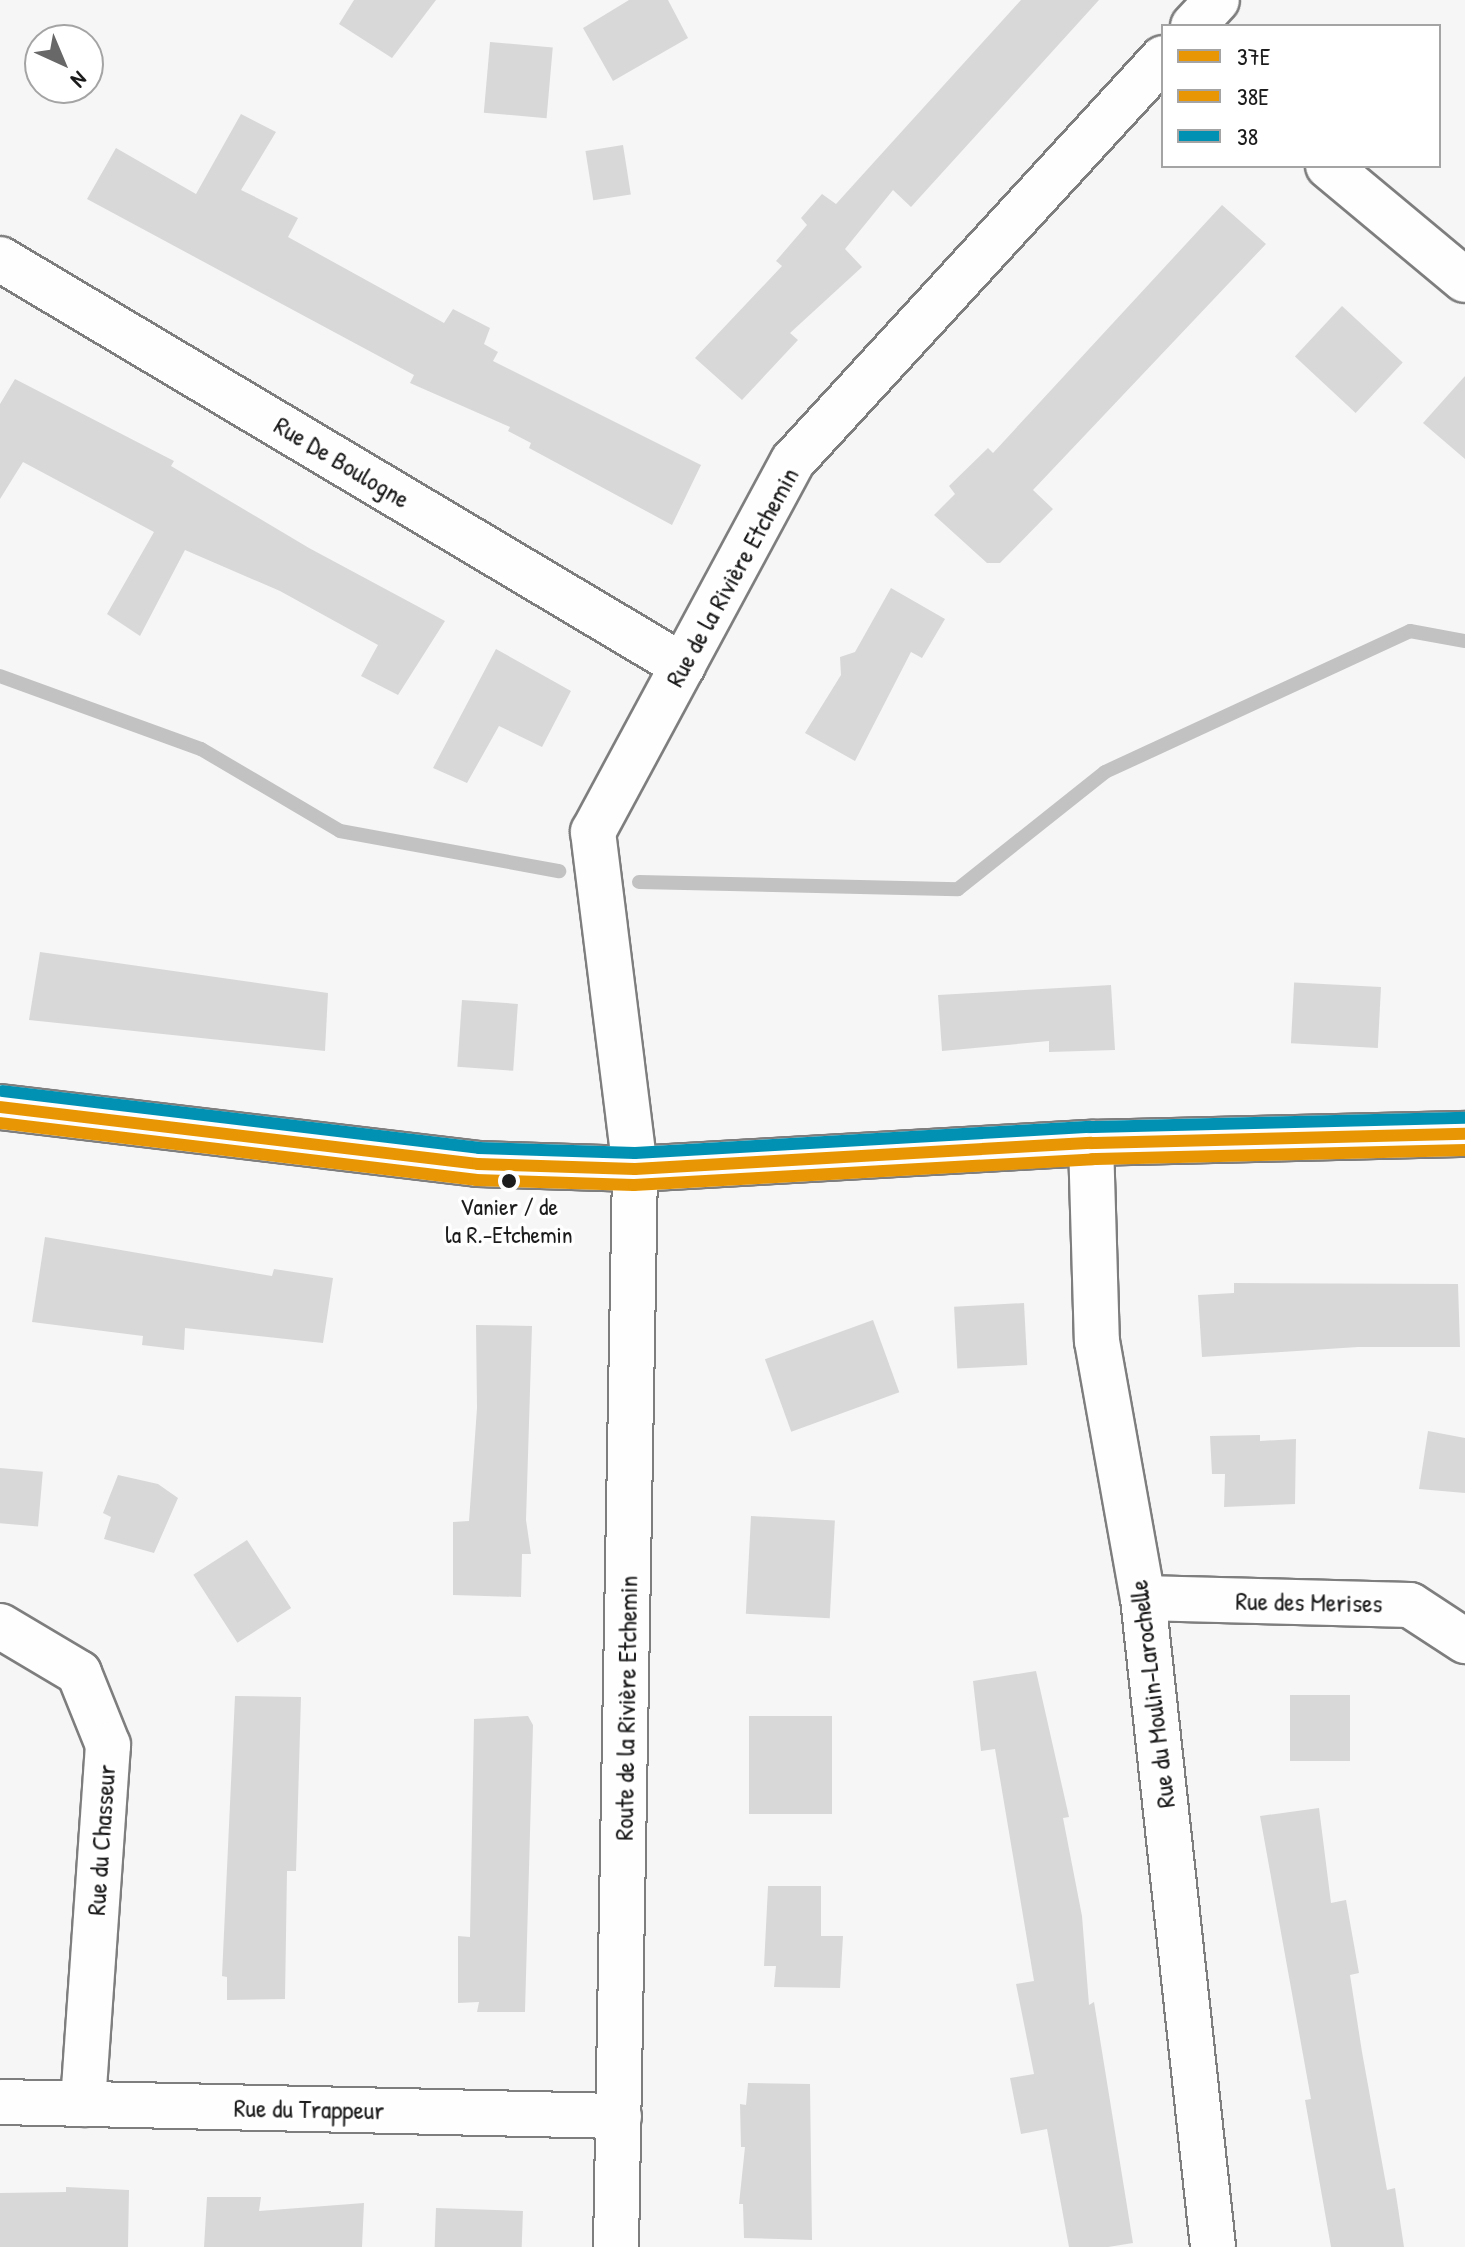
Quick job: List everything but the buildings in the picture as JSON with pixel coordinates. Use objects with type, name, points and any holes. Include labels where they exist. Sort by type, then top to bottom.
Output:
[{"type":"street","points":[[1195,24],[1217,0]]},
{"type":"street","name":"Rue de la Rivière Etchemin","points":[[635,1169],[593,832],[793,461],[1161,60]]},
{"type":"street","points":[[1330,168],[1465,280]]},
{"type":"street","name":"Rue De Boulogne","points":[[0,259],[683,666]]},
{"type":"street","points":[[0,1107],[478,1164],[635,1169],[1091,1143],[1465,1134]]},
{"type":"street","name":"Rue du Moulin-Larochelle","points":[[1091,1143],[1097,1341],[1143,1598],[1213,2247]]},
{"type":"street","name":"Route de la Rivière Etchemin","points":[[616,2247],[635,1169]]},
{"type":"street","name":"Rue des Merises","points":[[1143,1598],[1410,1605],[1465,1641]]},
{"type":"street","name":"Rue du Chasseur","points":[[0,1626],[79,1673],[108,1745],[83,2104]]},
{"type":"street","name":"Rue du Trappeur","points":[[0,2102],[619,2116]]},
{"type":"waterway","points":[[639,882],[958,889],[1105,772],[1410,631],[1465,641]]},
{"type":"waterway","points":[[0,676],[201,749],[340,831],[559,871]]},
{"type":"transit line","name":"38","points":[[2,1091],[479,1148],[635,1153],[1090,1127],[1465,1118]]},
{"type":"transit line","name":"37E","points":[[0,1107],[478,1164],[635,1169],[1091,1143],[1465,1134]]},
{"type":"transit line","name":"38E","points":[[0,1123],[476,1180],[634,1185],[1092,1159],[1465,1150]]},
{"type":"place","name":"Vanier / de la R.-Etchemin","points":[[509,1181]]}]
